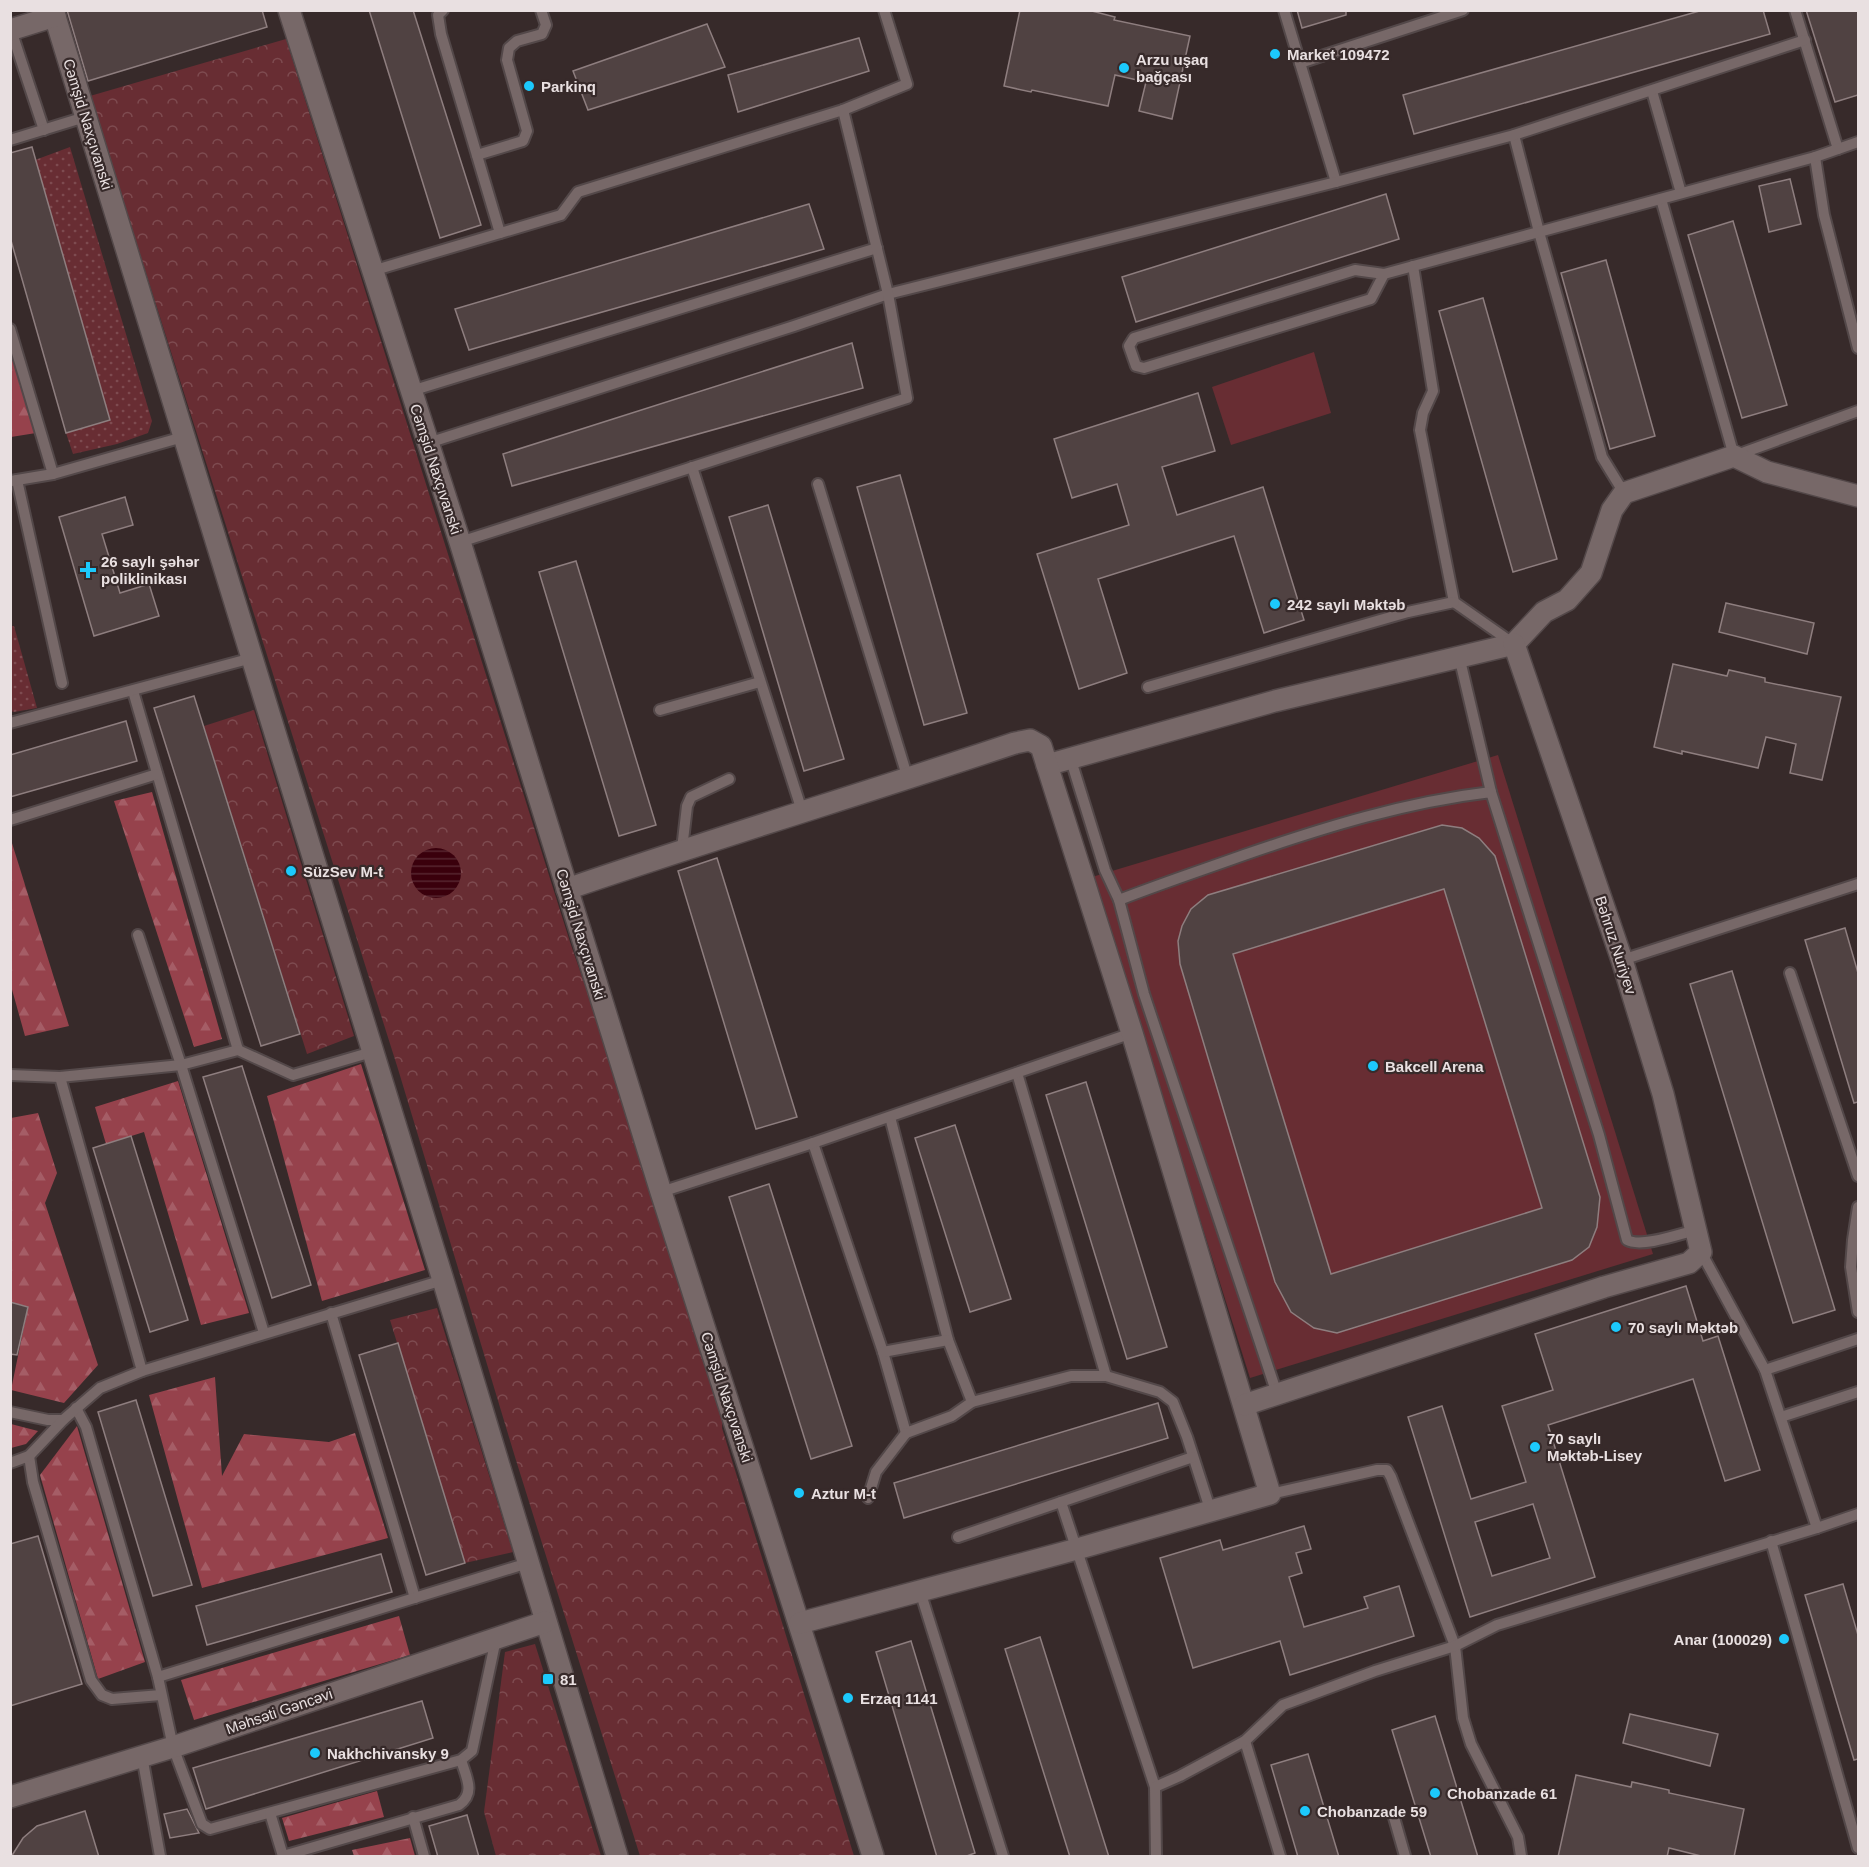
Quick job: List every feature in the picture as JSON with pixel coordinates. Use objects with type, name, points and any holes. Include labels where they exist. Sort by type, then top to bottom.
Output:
[{"type":"street","name":"Cəmşid Naxçıvanski","points":[[289,10],[460,542],[661,1192],[873,1857]]},
{"type":"street","name":"Cəmşid Naxçıvanski","points":[[54,13],[443,1280],[616,1857]]},
{"type":"street","points":[[11,30],[54,13]]},
{"type":"street","points":[[1047,765],[1275,701],[1514,644],[1544,612],[1567,600],[1591,573],[1612,510],[1624,493],[1734,456],[1767,472],[1858,496]]},
{"type":"street","name":"Bəhruz Nuriyev","points":[[1514,644],[1622,960],[1663,1094],[1701,1252]]},
{"type":"street","points":[[567,889],[682,849],[908,779],[1015,743],[1030,740],[1041,746],[1132,1033],[1270,1494],[1077,1549],[800,1623]]},
{"type":"street","points":[[1244,1405],[1604,1287],[1689,1263],[1701,1252]]},
{"type":"street","name":"Məhsəti Gəncəvi","points":[[10,1797],[172,1747],[545,1622]]},
{"type":"lane","points":[[477,155],[523,141],[527,131],[525,117],[507,60],[508,48],[517,41],[542,34],[546,25],[542,10]]},
{"type":"lane","points":[[372,271],[561,215],[578,192],[843,110],[907,84],[884,10]]},
{"type":"lane","points":[[1284,10],[1336,182]]},
{"type":"lane","points":[[1300,63],[1462,10]]},
{"type":"lane","points":[[1796,10],[1838,149]]},
{"type":"lane","points":[[438,12],[441,34],[500,232]]},
{"type":"lane","points":[[11,30],[44,129]]},
{"type":"lane","points":[[428,443],[888,294],[1514,135],[1805,40]]},
{"type":"lane","points":[[1652,90],[1682,193]]},
{"type":"lane","points":[[460,542],[907,398],[888,294],[843,110]]},
{"type":"lane","points":[[10,140],[85,117]]},
{"type":"lane","points":[[1514,135],[1602,457],[1624,493]]},
{"type":"lane","points":[[1384,274],[1371,299],[1144,368],[1136,366],[1129,346],[1134,338],[1355,270],[1384,274],[1815,157],[1858,142]]},
{"type":"lane","points":[[1815,157],[1824,215],[1858,348]]},
{"type":"lane","points":[[1661,199],[1734,456],[1858,411]]},
{"type":"lane","points":[[411,391],[877,248]]},
{"type":"lane","points":[[1413,266],[1433,391],[1423,413],[1420,430],[1454,602],[1514,644]]},
{"type":"lane","points":[[10,329],[52,474]]},
{"type":"lane","points":[[62,683],[14,481],[52,474],[183,437]]},
{"type":"lane","points":[[692,467],[802,811]]},
{"type":"lane","points":[[818,484],[908,779]]},
{"type":"lane","points":[[1148,687],[1408,612],[1454,602]]},
{"type":"lane","points":[[1459,656],[1491,792],[1599,1135],[1627,1240],[1633,1243],[1645,1242],[1696,1230]]},
{"type":"lane","points":[[10,723],[252,658]]},
{"type":"lane","points":[[660,710],[760,682]]},
{"type":"lane","points":[[133,691],[238,1050]]},
{"type":"lane","points":[[1070,757],[1105,870],[1119,900],[1144,994],[1277,1394]]},
{"type":"lane","points":[[10,820],[157,774]]},
{"type":"lane","points":[[682,849],[687,806],[691,797],[729,779]]},
{"type":"lane","points":[[1119,900],[1314,831],[1403,806],[1453,796],[1491,792]]},
{"type":"lane","points":[[1622,960],[1858,884]]},
{"type":"lane","points":[[138,935],[264,1333]]},
{"type":"lane","points":[[1790,973],[1858,1176]]},
{"type":"lane","points":[[661,1192],[813,1143],[1132,1033]]},
{"type":"lane","points":[[10,1075],[60,1077],[181,1065],[238,1050],[293,1075],[372,1052]]},
{"type":"lane","points":[[1017,1073],[1106,1376]]},
{"type":"lane","points":[[60,1077],[142,1371]]},
{"type":"lane","points":[[890,1117],[948,1340],[972,1402]]},
{"type":"lane","points":[[813,1143],[883,1352],[906,1433]]},
{"type":"lane","points":[[1858,1210],[1851,1267],[1858,1312]]},
{"type":"lane","points":[[1701,1252],[1765,1370],[1817,1528]]},
{"type":"lane","points":[[10,1463],[29,1456],[63,1420],[100,1388],[142,1371],[443,1280]]},
{"type":"lane","points":[[331,1313],[415,1598]]},
{"type":"lane","points":[[1765,1370],[1858,1339]]},
{"type":"lane","points":[[883,1352],[948,1340]]},
{"type":"lane","points":[[868,1498],[876,1472],[906,1433],[952,1416],[972,1402],[1071,1376],[1106,1376],[1160,1392],[1173,1402],[1211,1512]]},
{"type":"lane","points":[[1781,1417],[1858,1392]]},
{"type":"lane","points":[[76,1408],[86,1427],[158,1677],[172,1747],[202,1824],[210,1829],[461,1760],[471,1751],[496,1638]]},
{"type":"lane","points":[[10,1412],[48,1420],[63,1420]]},
{"type":"lane","points":[[29,1456],[33,1482],[92,1680],[102,1695],[112,1699],[161,1695]]},
{"type":"lane","points":[[958,1537],[1193,1457]]},
{"type":"lane","points":[[1270,1494],[1377,1470],[1387,1470],[1455,1646],[1463,1718],[1471,1744],[1518,1837],[1521,1857]]},
{"type":"lane","points":[[1061,1502],[1155,1787],[1156,1857]]},
{"type":"lane","points":[[1155,1787],[1245,1741],[1283,1705],[1375,1671],[1455,1646],[1497,1625],[1858,1514]]},
{"type":"lane","points":[[1771,1541],[1858,1848]]},
{"type":"lane","points":[[158,1677],[528,1563]]},
{"type":"lane","points":[[920,1591],[1003,1857]]},
{"type":"lane","points":[[1245,1741],[1280,1857]]},
{"type":"lane","points":[[142,1756],[159,1857]]},
{"type":"lane","points":[[270,1813],[283,1856],[459,1805],[466,1800],[470,1789],[461,1760]]},
{"type":"lane","points":[[1393,1814],[1405,1857]]},
{"type":"lane","points":[[413,1817],[424,1857]]},
{"type":"green space","points":[[286,39],[570,942],[725,1389],[722,1428],[854,1856],[640,1856],[515,1457],[398,1069],[90,96]]},
{"type":"green space","points":[[70,147],[152,421],[148,433],[117,444],[73,454],[66,433],[110,420],[35,160]]},
{"type":"green space","points":[[10,351],[15,351],[36,433],[11,437]]},
{"type":"green space","points":[[1314,352],[1331,413],[1231,445],[1212,387]]},
{"type":"green space","points":[[11,626],[14,626],[37,708],[14,712],[11,711]]},
{"type":"green space","points":[[254,710],[354,1036],[307,1054],[204,726]]},
{"type":"green space","name":"Bakcell Arena","points":[[1498,755],[1653,1254],[1250,1378],[1092,877]]},
{"type":"green space","points":[[152,792],[222,1039],[194,1047],[114,801]]},
{"type":"green space","points":[[11,840],[69,1026],[25,1036],[11,986]]},
{"type":"green space","points":[[361,1064],[425,1270],[322,1301],[267,1096]]},
{"type":"green space","points":[[178,1081],[249,1313],[201,1325],[144,1132],[106,1144],[95,1107]]},
{"type":"green space","points":[[38,1113],[57,1173],[45,1203],[98,1365],[64,1403],[11,1390],[28,1307],[11,1302],[11,1118]]},
{"type":"green space","points":[[437,1308],[513,1552],[465,1563],[390,1320]]},
{"type":"green space","points":[[215,1377],[222,1476],[244,1434],[329,1442],[355,1433],[388,1538],[202,1588],[149,1395]]},
{"type":"green space","points":[[10,1424],[38,1431],[26,1444],[11,1448]]},
{"type":"green space","points":[[77,1426],[145,1662],[98,1679],[40,1475]]},
{"type":"green space","points":[[399,1616],[410,1655],[194,1720],[181,1680]]},
{"type":"green space","points":[[535,1644],[601,1856],[496,1856],[484,1812],[505,1652]]},
{"type":"green space","points":[[377,1791],[384,1817],[289,1841],[282,1818]]},
{"type":"green space","points":[[410,1838],[415,1856],[354,1856],[352,1850]]},
{"type":"shaded area","points":[[436,848],[454,855],[461,873],[454,891],[436,898],[418,891],[411,873],[418,855]]},
{"type":"building","points":[[67,10],[262,10],[267,27],[88,81]]},
{"type":"building","points":[[369,10],[413,10],[481,225],[440,238]]},
{"type":"building","name":"Arzu uşaq bağçası","points":[[1020,10],[1088,10],[1115,17],[1114,20],[1190,36],[1172,119],[1139,111],[1146,82],[1115,75],[1108,106],[1004,86]]},
{"type":"building","points":[[1297,10],[1346,10],[1346,15],[1302,28]]},
{"type":"building","points":[[1703,10],[1763,10],[1770,34],[1414,134],[1403,95]]},
{"type":"building","points":[[1806,10],[1858,10],[1858,95],[1835,102]]},
{"type":"building","points":[[707,24],[725,67],[588,110],[573,71]]},
{"type":"building","points":[[859,38],[869,71],[738,112],[728,75]]},
{"type":"building","points":[[32,147],[110,420],[66,433],[10,237],[10,153]]},
{"type":"building","points":[[1790,179],[1801,224],[1769,232],[1759,186]]},
{"type":"building","points":[[1386,194],[1399,239],[1136,322],[1122,277]]},
{"type":"building","points":[[809,204],[824,249],[469,350],[455,309]]},
{"type":"building","points":[[1733,221],[1787,405],[1742,418],[1688,235]]},
{"type":"building","points":[[1606,260],[1655,436],[1610,449],[1561,273]]},
{"type":"building","points":[[1483,298],[1557,559],[1513,572],[1439,311]]},
{"type":"building","points":[[852,343],[863,388],[512,486],[503,454]]},
{"type":"building","points":[[1198,393],[1215,451],[1162,467],[1177,515],[1263,487],[1304,620],[1264,633],[1234,536],[1098,579],[1127,673],[1079,689],[1037,554],[1129,525],[1117,484],[1072,498],[1054,439]]},
{"type":"building","points":[[900,475],[967,713],[924,725],[857,487]]},
{"type":"building","points":[[125,497],[133,525],[102,534],[120,593],[149,584],[159,616],[94,636],[59,517]]},
{"type":"building","points":[[768,505],[844,759],[804,771],[729,517]]},
{"type":"building","points":[[576,561],[656,825],[619,836],[539,572]]},
{"type":"building","points":[[1726,603],[1814,623],[1807,654],[1719,632]]},
{"type":"building","points":[[1673,664],[1727,676],[1729,670],[1765,678],[1765,682],[1841,697],[1822,780],[1790,773],[1796,744],[1766,737],[1758,768],[1654,747]]},
{"type":"building","points":[[194,696],[300,1034],[261,1046],[154,708]]},
{"type":"building","points":[[126,721],[137,761],[10,797],[10,755]]},
{"type":"building","points":[[1442,825],[1462,828],[1479,838],[1495,856],[1600,1197],[1597,1227],[1589,1247],[1572,1260],[1337,1333],[1314,1328],[1291,1312],[1275,1282],[1180,964],[1178,941],[1182,926],[1191,909],[1208,895]],"holes":[[[1444,889],[1542,1208],[1331,1274],[1233,954]]]},
{"type":"building","points":[[717,858],[797,1117],[756,1129],[678,871]]},
{"type":"building","points":[[1845,928],[1858,973],[1858,1102],[1854,1103],[1805,940]]},
{"type":"building","points":[[1732,971],[1835,1310],[1793,1323],[1690,984]]},
{"type":"building","points":[[242,1066],[311,1285],[272,1298],[203,1077]]},
{"type":"building","points":[[1086,1082],[1167,1347],[1127,1359],[1046,1095]]},
{"type":"building","points":[[955,1125],[1011,1299],[970,1312],[915,1138]]},
{"type":"building","points":[[131,1136],[188,1320],[150,1332],[93,1148]]},
{"type":"building","points":[[769,1184],[852,1446],[811,1459],[729,1197]]},
{"type":"building","name":"70 saylı Məktəb-Lisey","points":[[1686,1286],[1703,1341],[1718,1336],[1760,1470],[1725,1481],[1693,1379],[1548,1425],[1595,1577],[1470,1617],[1408,1417],[1442,1406],[1471,1499],[1526,1482],[1502,1406],[1553,1390],[1535,1334]],"holes":[[[1533,1504],[1550,1558],[1492,1576],[1475,1522]]]},
{"type":"building","points":[[10,1302],[28,1307],[17,1355],[10,1354]]},
{"type":"building","points":[[398,1343],[465,1563],[426,1575],[359,1355]]},
{"type":"building","points":[[136,1400],[192,1585],[153,1596],[98,1412]]},
{"type":"building","points":[[1158,1403],[1168,1438],[904,1518],[894,1483]]},
{"type":"building","points":[[1304,1526],[1311,1549],[1296,1553],[1302,1573],[1289,1577],[1304,1627],[1368,1608],[1364,1597],[1399,1586],[1414,1636],[1290,1675],[1280,1641],[1193,1668],[1160,1558],[1220,1540],[1223,1550]]},
{"type":"building","points":[[38,1536],[82,1684],[10,1706],[10,1544]]},
{"type":"building","points":[[381,1554],[392,1592],[207,1645],[196,1606]]},
{"type":"building","points":[[1843,1584],[1858,1635],[1858,1759],[1854,1760],[1805,1595]]},
{"type":"building","points":[[1040,1637],[1109,1857],[1070,1857],[1005,1649]]},
{"type":"building","points":[[911,1641],[975,1853],[964,1857],[937,1857],[876,1652]]},
{"type":"building","name":"Nakhchivansky 9","points":[[422,1701],[433,1738],[206,1809],[193,1768]]},
{"type":"building","points":[[1630,1714],[1718,1734],[1710,1766],[1623,1743]]},
{"type":"building","name":"Chobanzade 61","points":[[1435,1716],[1478,1857],[1431,1857],[1392,1730]]},
{"type":"building","name":"Chobanzade 59","points":[[1308,1754],[1339,1857],[1298,1857],[1271,1765]]},
{"type":"building","points":[[1576,1775],[1631,1787],[1632,1782],[1669,1790],[1669,1793],[1744,1809],[1734,1857],[1705,1857],[1669,1848],[1667,1857],[1558,1857]]},
{"type":"building","points":[[187,1809],[199,1833],[170,1838],[164,1814]]},
{"type":"building","points":[[85,1811],[99,1857],[11,1857],[23,1838],[37,1826]]},
{"type":"building","points":[[467,1815],[479,1857],[438,1857],[429,1826]]},
{"type":"place","name":"Market 109472","points":[[1275,54]]},
{"type":"place","name":"Arzu uşaq bağçası","points":[[1124,68]]},
{"type":"place","name":"Parkinq","points":[[529,86]]},
{"type":"place","name":"26 saylı şəhər poliklinikası","points":[[88,570]]},
{"type":"place","name":"242 saylı Məktəb","points":[[1275,604]]},
{"type":"place","name":"SüzSev M-t","points":[[291,871]]},
{"type":"place","name":"Bakcell Arena","points":[[1373,1066]]},
{"type":"place","name":"70 saylı Məktəb","points":[[1616,1327]]},
{"type":"place","name":"70 saylı Məktəb-Lisey","points":[[1535,1447]]},
{"type":"place","name":"Aztur M-t","points":[[799,1493]]},
{"type":"place","name":"Anar (100029)","points":[[1784,1639]]},
{"type":"place","name":"81","points":[[548,1679]]},
{"type":"place","name":"Erzaq 1141","points":[[848,1698]]},
{"type":"place","name":"Nakhchivansky 9","points":[[315,1753]]},
{"type":"place","name":"Chobanzade 61","points":[[1435,1793]]},
{"type":"place","name":"Chobanzade 59","points":[[1305,1811]]}]
